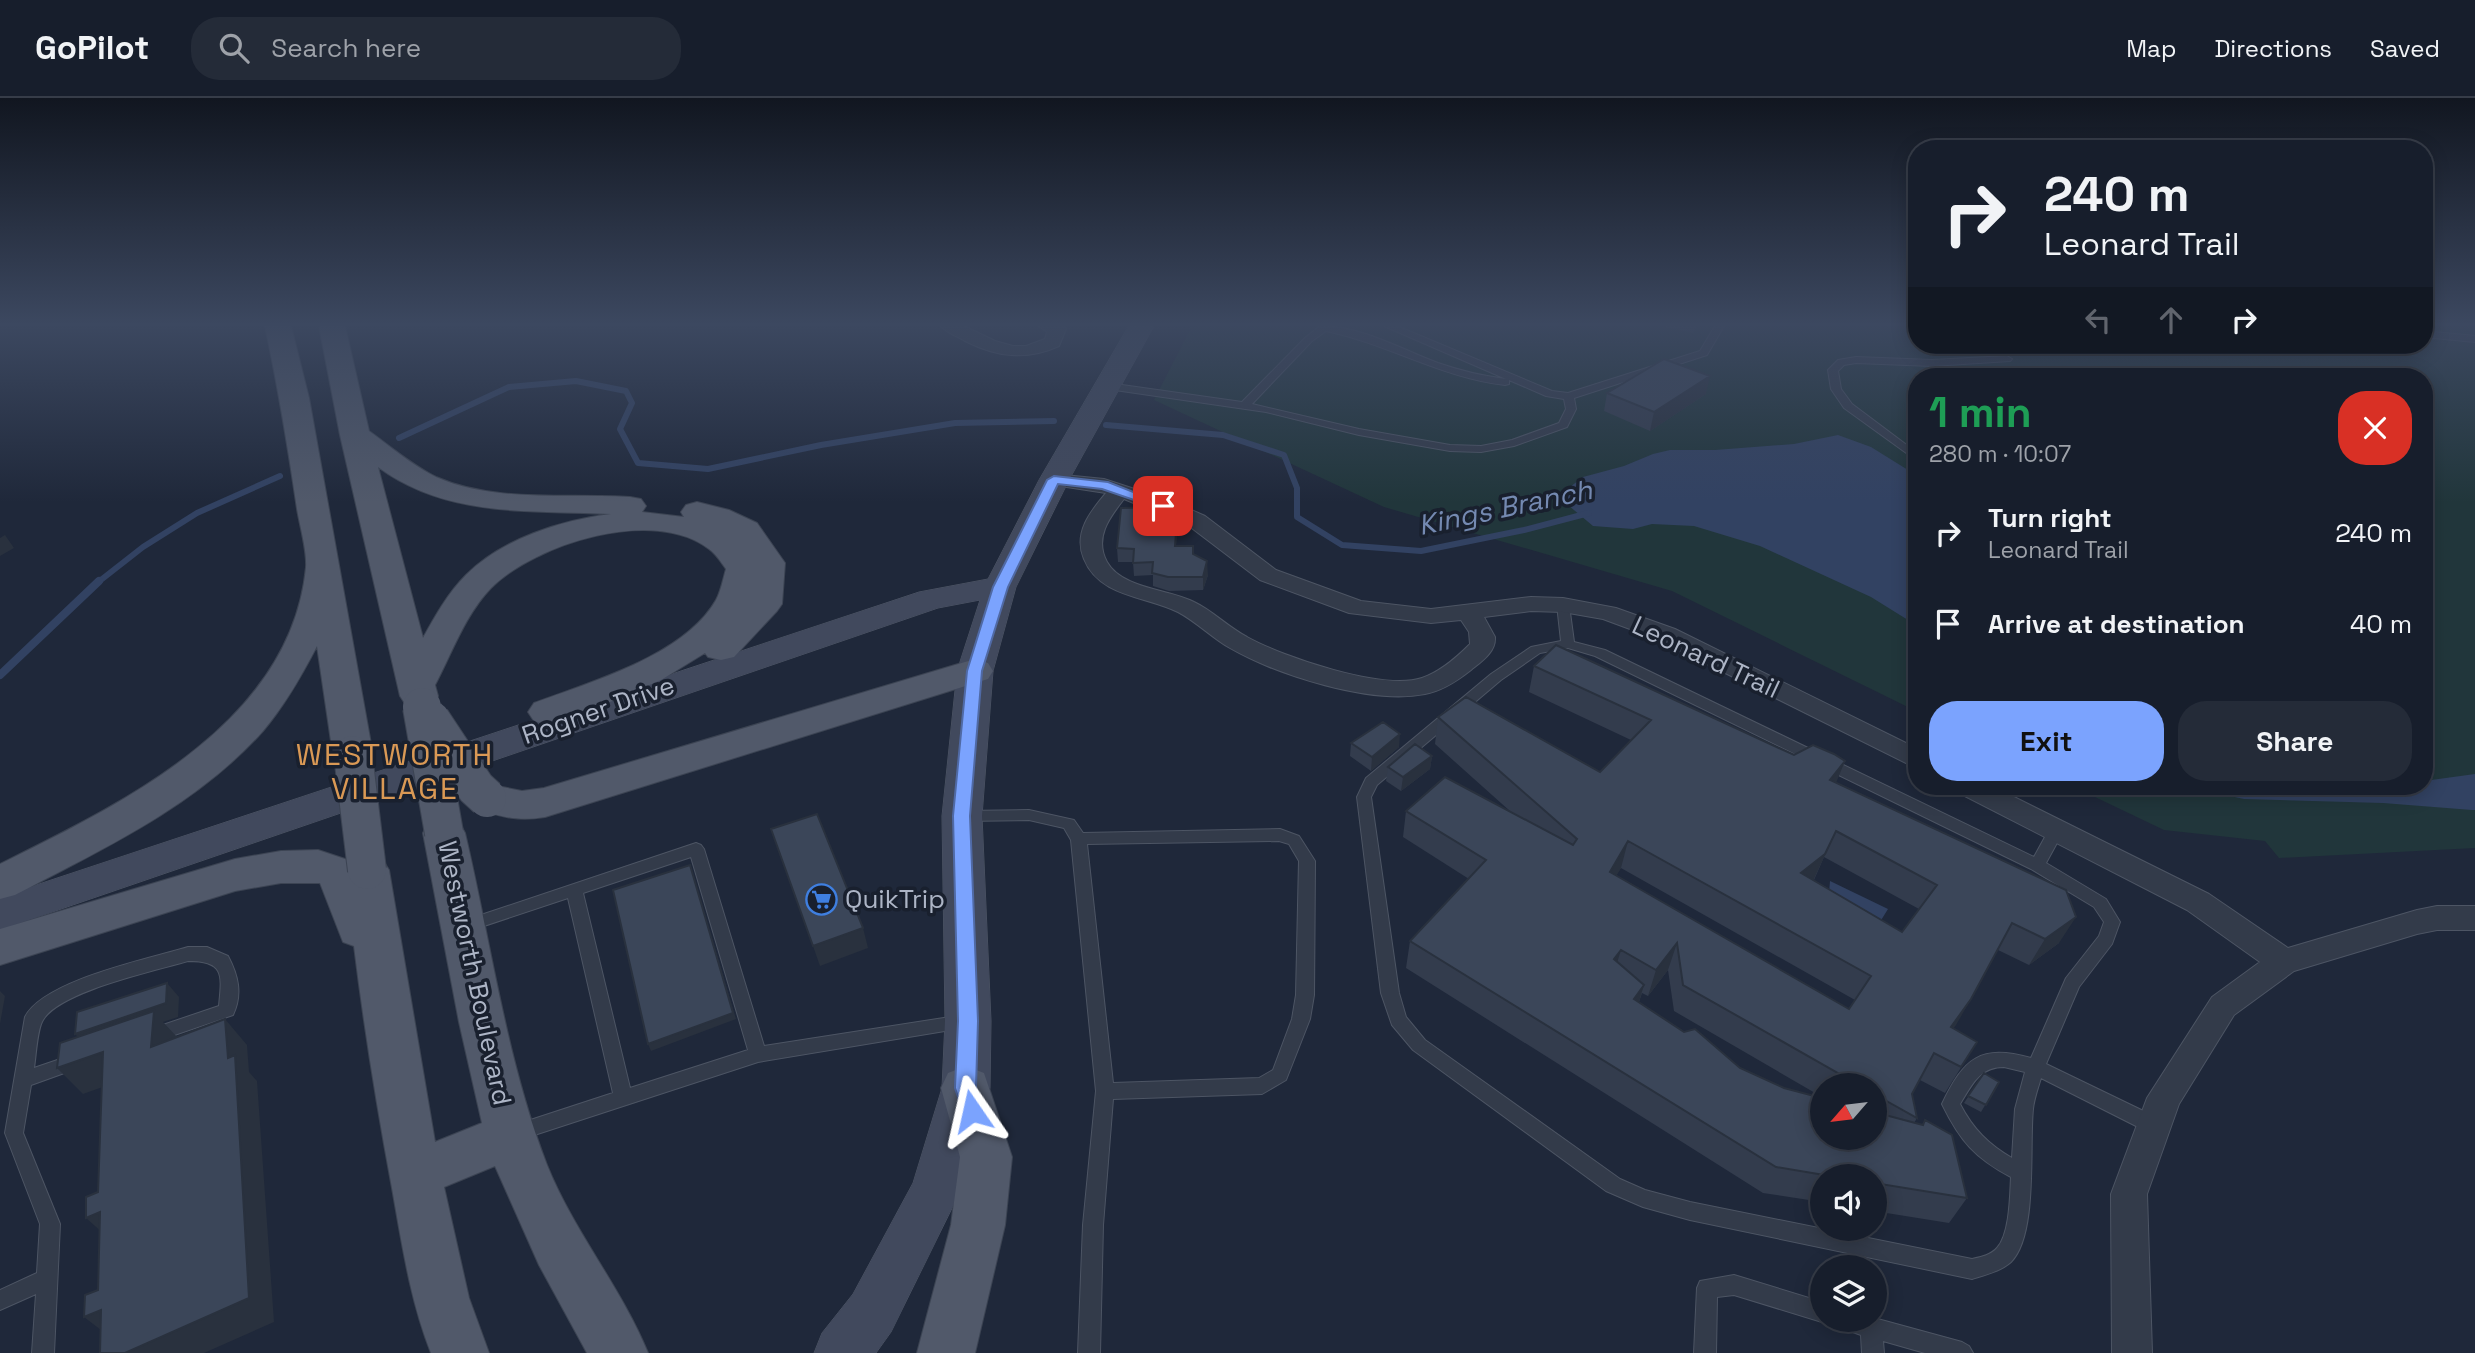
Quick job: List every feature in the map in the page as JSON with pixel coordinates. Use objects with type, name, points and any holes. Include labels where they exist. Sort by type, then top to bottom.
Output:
[{"type":"main road","points":[[292,385],[353,755],[383,996],[434,1264],[460,1353]]},
{"type":"main road","points":[[295,398],[345,387]]},
{"type":"main road","name":"Westworth Boulevard","points":[[345,387],[419,696],[444,833],[511,1135],[530,1188],[568,1265],[619,1353]]},
{"type":"main road","points":[[355,435],[404,472],[436,488],[467,496],[512,503],[606,504],[685,509],[719,517],[746,530],[768,564],[765,604],[720,649],[664,687]]},
{"type":"main road","points":[[547,712],[646,673],[698,640],[717,624],[733,602],[743,568],[719,540],[674,522],[643,520],[610,524],[543,542],[488,573],[456,611],[419,696],[476,788],[487,797],[522,806],[545,802],[975,671]]},
{"type":"main road","points":[[0,883],[153,802],[191,777],[252,720],[281,680],[307,631],[321,571]]},
{"type":"main road","points":[[0,947],[235,875],[281,867],[318,866],[338,873],[383,996]]},
{"type":"main road","points":[[946,1353],[978,1225],[986,1157],[966,1088]]},
{"type":"main road","points":[[415,1175],[511,1135]]},
{"type":"main road","points":[[434,1264],[443,1353]]},
{"type":"street","points":[[842,1353],[872,1313],[936,1190],[966,1088],[968,1021],[962,816],[975,671],[1000,587],[1054,480],[1108,386]]},
{"type":"street","name":"Leonard Trail","points":[[1054,480],[1104,485],[1197,522],[1268,575],[1357,608],[1431,616],[1531,604],[1563,605],[1608,613],[1666,634],[1908,756]]},
{"type":"street","points":[[1119,491],[1096,522],[1091,545],[1099,564],[1111,579],[1126,588],[1177,603],[1242,645],[1300,668],[1376,685],[1413,689],[1425,686],[1436,682],[1482,647],[1482,632],[1467,611]]},
{"type":"street","name":"Rogner Drive","points":[[0,914],[664,687],[931,600],[1000,587]]},
{"type":"street","name":"Rogner Drive","points":[[0,900],[547,712]]},
{"type":"street","points":[[1987,795],[2198,902],[2284,962]]},
{"type":"street","points":[[2132,1353],[2129,1195],[2164,1098],[2223,1006],[2284,962],[2417,922],[2437,918],[2475,918]]},
{"type":"lane","points":[[1244,405],[1264,385]]},
{"type":"lane","points":[[1526,385],[1550,394],[1569,396],[1605,385]]},
{"type":"lane","points":[[1835,385],[1848,406],[1908,451]]},
{"type":"lane","points":[[1108,386],[1244,405],[1400,440],[1450,448],[1481,449],[1514,443],[1563,425],[1571,409],[1569,396]]},
{"type":"lane","points":[[1563,605],[1568,645]]},
{"type":"lane","points":[[1568,645],[1600,653],[2037,865],[2100,902],[2112,922],[2106,939],[2072,983],[2036,1067],[2024,1106],[2017,1225],[2007,1252],[1988,1265],[1972,1269],[1690,1211],[1643,1198],[1613,1185],[1419,1045],[1398,1020],[1390,993],[1364,797],[1371,782],[1496,677],[1535,650],[1568,645]]},
{"type":"lane","points":[[962,816],[1029,815],[1069,824],[1079,839],[1105,1091],[1093,1225],[1088,1353]]},
{"type":"lane","points":[[2037,865],[2056,830]]},
{"type":"lane","points":[[1079,839],[1280,835],[1294,840],[1307,862],[1305,995],[1301,1019],[1280,1075],[1262,1086],[1105,1091]]},
{"type":"lane","points":[[466,926],[696,849],[758,1054]]},
{"type":"lane","points":[[574,890],[623,1098]]},
{"type":"lane","points":[[43,1353],[50,1224],[14,1133],[34,1017],[56,997],[82,986],[188,954],[207,954],[222,961],[230,978],[227,1010],[138,1041]]},
{"type":"lane","points":[[511,1135],[758,1054],[968,1021]]},
{"type":"lane","points":[[22,1080],[86,1058]]},
{"type":"lane","points":[[2020,1172],[1981,1149],[1964,1132],[1951,1104],[1970,1071],[1983,1061],[2006,1058],[2036,1067],[2155,1126]]},
{"type":"lane","points":[[0,1300],[47,1279]]},
{"type":"lane","points":[[1705,1353],[1707,1288],[1734,1285],[1810,1308]]},
{"type":"lane","points":[[1871,1332],[1872,1353]]},
{"type":"lane","points":[[1887,1332],[1962,1353]]},
{"type":"green space","points":[[1162,385],[1908,385],[1908,707],[1672,591],[1384,507],[1154,400]]},
{"type":"green space","points":[[2433,385],[2475,385],[2475,848],[2279,858],[2265,841],[2164,830],[2091,795],[2433,795]]},
{"type":"water","points":[[1838,435],[1871,447],[1908,470],[1908,620],[1871,597],[1760,546],[1694,526],[1652,524],[1633,529],[1593,526],[1562,500],[1570,487],[1583,477],[1624,466],[1653,454],[1670,450],[1715,450],[1794,444]]},
{"type":"water","points":[[2475,774],[2475,810],[2383,803],[2244,799],[2226,795],[2433,795],[2433,780]]},
{"type":"water","points":[[1830,881],[1888,909],[1875,930],[1829,893]]},
{"type":"building","points":[[1621,385],[1697,385],[1654,412],[1607,393]]},
{"type":"building","points":[[1156,507],[1156,512],[1163,512],[1162,520],[1177,520],[1175,546],[1193,546],[1193,554],[1207,561],[1203,577],[1168,577],[1152,573],[1153,562],[1133,563],[1134,549],[1117,548],[1121,508]]},
{"type":"building","points":[[1556,645],[1794,755],[1813,745],[1845,761],[1830,780],[2066,890],[2076,917],[2045,939],[2012,923],[1971,999],[1951,1027],[1977,1042],[1961,1067],[1934,1053],[1912,1094],[1917,1118],[1887,1101],[1887,1073],[1838,1073],[1683,985],[1677,943],[1656,970],[1621,950],[1614,959],[1644,985],[1634,999],[1684,1032],[1695,1029],[1740,1068],[1784,1088],[1810,1095],[1810,1150],[1887,1150],[1887,1115],[1923,1125],[1925,1120],[1952,1135],[1967,1198],[1887,1185],[1887,1164],[1810,1164],[1810,1173],[1776,1167],[1410,941],[1486,860],[1406,811],[1445,777],[1573,845],[1577,839],[1438,717],[1466,697],[1600,772],[1651,720],[1534,666]],"holes":[[[1836,831],[1937,885],[1902,932],[1801,873],[1825,854]],[[1628,841],[1871,976],[1849,1009],[1610,872]]]},
{"type":"building","points":[[1383,722],[1400,734],[1372,757],[1351,743]]},
{"type":"building","points":[[1415,744],[1432,756],[1403,777],[1388,767]]},
{"type":"building","name":"QuikTrip","points":[[817,814],[863,928],[813,946],[771,829]]},
{"type":"building","points":[[690,865],[733,1013],[648,1044],[613,890]]},
{"type":"building","points":[[167,983],[166,1003],[75,1034],[77,1012]]},
{"type":"building","points":[[154,1011],[151,1047],[225,1019],[228,1058],[235,1055],[249,1298],[125,1353],[100,1353],[101,1310],[84,1317],[85,1295],[98,1290],[100,1212],[86,1218],[86,1197],[98,1192],[103,1052],[57,1068],[60,1043]]},
{"type":"building","points":[[1984,1073],[1999,1082],[1986,1105],[1968,1096]]},
{"type":"waterway","name":"Kings Branch","points":[[399,438],[509,387],[536,385]]},
{"type":"waterway","name":"Kings Branch","points":[[594,385],[626,391],[632,403],[620,429],[638,463],[708,469],[821,445],[955,423],[1054,421]]},
{"type":"waterway","name":"Kings Branch","points":[[1106,425],[1223,435],[1284,455],[1297,488],[1297,517],[1342,545],[1421,551],[1524,530],[1589,513]]},
{"type":"waterway","name":"Kings Branch","points":[[97,583],[143,547],[197,513],[280,476]]},
{"type":"waterway","name":"Kings Branch","points":[[0,675],[99,581]]},
{"type":"place","name":"QuikTrip","points":[[822,899]]},
{"type":"district","name":"WESTWORTH VILLAGE","points":[[395,772]]},
{"type":"route","points":[[972,1111],[966,1088],[968,1021],[962,816],[975,671],[1000,587],[1054,480],[1104,485],[1163,506]]}]
